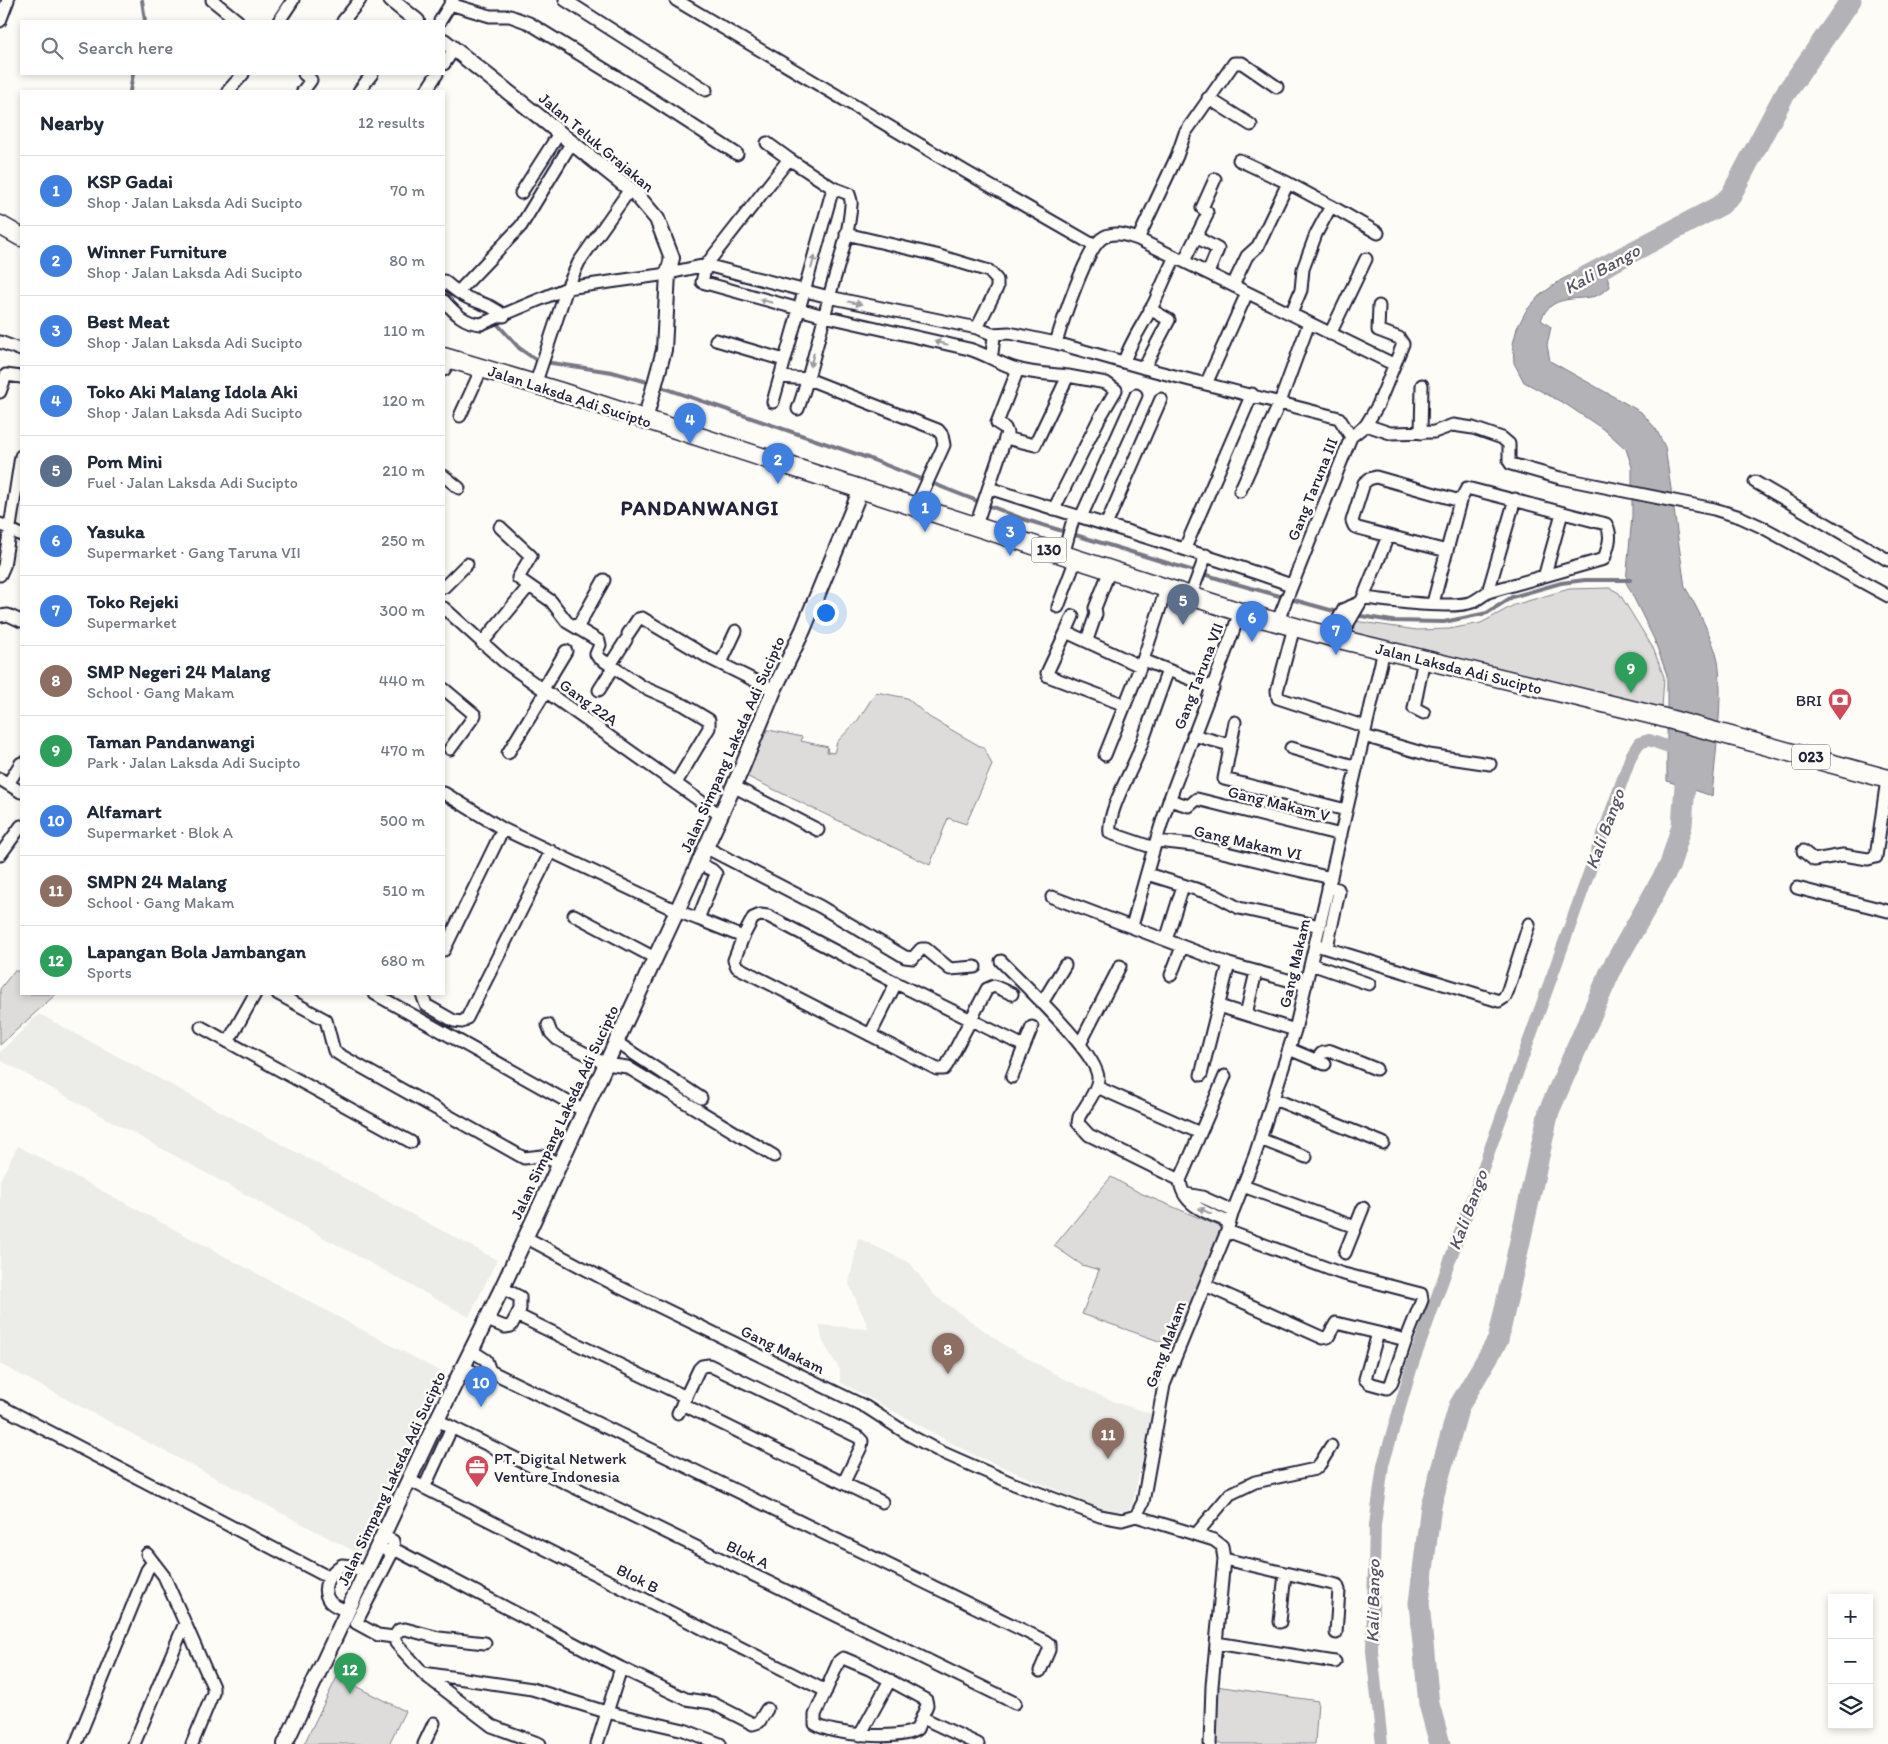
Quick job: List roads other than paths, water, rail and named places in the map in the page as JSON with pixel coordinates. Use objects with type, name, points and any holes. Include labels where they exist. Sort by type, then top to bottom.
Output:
[{"type":"main road","points":[[0,225],[20,236]]},
{"type":"main road","name":"Jalan Laksda Adi Sucipto","points":[[446,362],[537,377],[645,420],[976,528],[1068,552],[1110,570],[1166,589],[1294,628],[1337,631],[1384,650],[1662,716],[1733,735]]},
{"type":"main road","name":"023","points":[[1733,735],[1887,779]]},
{"type":"street","points":[[0,21],[8,0]]},
{"type":"street","points":[[212,0],[237,20]]},
{"type":"street","points":[[280,20],[293,0]]},
{"type":"street","points":[[344,20],[360,0]]},
{"type":"street","points":[[391,0],[416,20]]},
{"type":"street","points":[[565,0],[706,90]]},
{"type":"street","points":[[676,0],[1095,246]]},
{"type":"street","points":[[441,20],[452,2],[490,16],[510,16],[529,23],[646,94],[737,154]]},
{"type":"street","points":[[445,60],[449,45]]},
{"type":"street","name":"Jalan Teluk Grajakan","points":[[449,45],[635,193],[654,214],[663,230],[672,258],[668,273],[667,328],[658,376],[645,420]]},
{"type":"street","points":[[1138,239],[1177,156],[1185,133],[1208,98],[1236,62],[1242,63],[1277,87]]},
{"type":"street","points":[[229,90],[242,75]]},
{"type":"street","points":[[304,90],[311,80],[305,75]]},
{"type":"street","points":[[360,90],[371,75]]},
{"type":"street","points":[[427,90],[436,75]]},
{"type":"street","points":[[1208,98],[1252,125]]},
{"type":"street","points":[[521,193],[560,132]]},
{"type":"street","points":[[458,292],[522,226],[572,142]]},
{"type":"street","points":[[767,144],[833,188],[849,194],[852,200],[846,234],[808,379],[798,409]]},
{"type":"street","points":[[789,159],[706,265],[701,278],[705,284],[800,310],[988,355],[997,362],[1018,370],[1106,383],[1116,390],[1098,419],[1054,509]]},
{"type":"street","points":[[1239,160],[1332,206],[1378,233]]},
{"type":"street","points":[[1124,362],[1130,345],[1150,309],[1180,259],[1196,237],[1207,215],[1208,212],[1202,208],[1215,179]]},
{"type":"street","points":[[1233,285],[1248,256],[1258,246],[1288,183]]},
{"type":"street","points":[[773,402],[833,188]]},
{"type":"street","points":[[537,377],[555,330],[567,288],[587,250],[626,195]]},
{"type":"street","points":[[1291,314],[1301,290],[1303,269],[1316,234],[1332,206]]},
{"type":"street","points":[[1056,343],[1076,286],[1095,246],[1101,239],[1118,233],[1138,239],[1180,259],[1393,364]]},
{"type":"street","points":[[846,234],[936,255],[989,271],[996,280],[997,288],[977,328]]},
{"type":"street","points":[[1196,237],[1218,249],[1208,273]]},
{"type":"street","points":[[1330,334],[1366,259]]},
{"type":"street","points":[[445,302],[471,324],[488,323],[567,288],[668,273],[706,265],[829,297],[977,328],[992,334],[1009,333],[1056,343],[1144,368],[1252,394],[1339,418],[1351,437]]},
{"type":"street","points":[[445,283],[468,298],[485,302],[503,316]]},
{"type":"street","points":[[1206,384],[1248,293]]},
{"type":"street","name":"Gang Taruna III","points":[[1277,623],[1351,437],[1366,425],[1378,405],[1393,364],[1403,344],[1399,338],[1378,330],[1379,306]]},
{"type":"street","points":[[1144,368],[1169,320],[1150,309]]},
{"type":"street","points":[[1240,491],[1280,402],[1309,323]]},
{"type":"street","points":[[988,355],[992,352],[994,337],[992,334]]},
{"type":"street","points":[[716,340],[784,360]]},
{"type":"street","points":[[0,342],[20,350]]},
{"type":"street","points":[[460,416],[482,368]]},
{"type":"street","points":[[976,528],[1007,430],[998,423],[1018,370]]},
{"type":"street","points":[[0,392],[6,375],[20,377]]},
{"type":"street","points":[[1005,438],[1035,445],[1068,376]]},
{"type":"street","points":[[781,377],[808,379],[938,430],[942,435],[944,445],[916,507]]},
{"type":"street","points":[[1421,433],[1422,385]]},
{"type":"street","points":[[1185,548],[1252,394]]},
{"type":"street","points":[[1058,607],[1076,519],[1136,395]]},
{"type":"street","points":[[1106,525],[1161,399]]},
{"type":"street","points":[[1366,425],[1390,433],[1434,432],[1453,425],[1472,428],[1502,438],[1509,444],[1509,461],[1511,464],[1560,478],[1714,509],[1762,527],[1888,596]]},
{"type":"street","points":[[1,568],[5,528],[20,460]]},
{"type":"street","points":[[445,477],[458,488]]},
{"type":"street","points":[[1446,551],[1354,526],[1352,521],[1364,483],[1376,477],[1460,501]]},
{"type":"street","points":[[1755,482],[1888,560]]},
{"type":"street","points":[[1355,606],[1472,602],[1488,592],[1546,574],[1598,561],[1604,558],[1606,553],[1610,534],[1606,524],[1472,488],[1464,491],[1433,603]]},
{"type":"street","name":"Jalan Simpang Laksda Adi Sucipto","points":[[286,1744],[350,1617],[366,1573],[408,1480],[487,1320],[558,1163],[584,1112],[655,958],[774,690],[803,630],[861,489]]},
{"type":"street","points":[[988,491],[1054,509],[1076,519],[1106,525],[1206,555],[1287,594]]},
{"type":"street","points":[[1488,592],[1515,499]]},
{"type":"street","points":[[1546,574],[1562,513]]},
{"type":"street","points":[[500,527],[531,556],[518,578],[551,601],[567,622],[599,641],[600,645],[596,655],[643,687],[684,705],[710,722],[709,728],[676,783]]},
{"type":"street","points":[[5,528],[20,535]]},
{"type":"street","points":[[1337,631],[1355,606],[1388,536]]},
{"type":"street","points":[[1190,597],[1206,555]]},
{"type":"street","points":[[445,586],[467,564]]},
{"type":"street","points":[[1087,640],[1096,614],[1095,608],[1110,570]]},
{"type":"street","points":[[577,628],[604,580]]},
{"type":"street","points":[[482,643],[529,586]]},
{"type":"street","points":[[1105,755],[1142,663],[1166,589]]},
{"type":"street","name":"Gang 22A","points":[[445,612],[503,661],[720,815]]},
{"type":"street","name":"Gang Taruna VII","points":[[1132,926],[1169,800],[1213,688],[1240,612]]},
{"type":"street","points":[[0,616],[8,615],[20,621]]},
{"type":"street","points":[[1073,616],[1047,674],[1125,705]]},
{"type":"street","points":[[599,690],[627,637],[638,619],[642,618],[721,663],[774,690]]},
{"type":"street","points":[[1294,628],[1276,691],[1280,700],[1429,755],[1490,764]]},
{"type":"street","points":[[721,663],[736,630]]},
{"type":"street","points":[[1066,632],[1142,663],[1168,670],[1213,688]]},
{"type":"street","name":"Gang Makam","points":[[525,1237],[617,1286],[866,1407],[911,1436],[939,1450],[1014,1484],[1100,1516],[1122,1520],[1136,1516],[1143,1502],[1164,1385],[1228,1227],[1260,1139],[1295,1030],[1311,964],[1322,946],[1320,926],[1384,650]]},
{"type":"street","points":[[508,753],[566,651]]},
{"type":"street","points":[[1424,659],[1414,708],[1424,712]]},
{"type":"street","name":"Gang Makam VI","points":[[1168,670],[1137,755],[1123,782],[1110,829],[1113,836],[1156,845],[1194,845],[1330,883]]},
{"type":"street","points":[[445,690],[475,717],[450,749]]},
{"type":"street","points":[[1235,722],[1224,779],[1346,810]]},
{"type":"street","points":[[1193,735],[1230,745]]},
{"type":"street","points":[[1291,748],[1356,767]]},
{"type":"street","points":[[20,764],[4,781],[20,791]]},
{"type":"street","points":[[1876,857],[1887,779]]},
{"type":"street","points":[[733,786],[818,830]]},
{"type":"street","points":[[445,794],[503,829],[676,911],[743,937]]},
{"type":"street","name":"Gang Makam V","points":[[1169,800],[1189,806],[1195,800],[1209,802],[1341,835]]},
{"type":"street","points":[[0,855],[20,827]]},
{"type":"street","points":[[445,948],[503,829]]},
{"type":"street","points":[[705,847],[833,914],[905,957],[912,958],[921,950],[926,949],[950,969],[975,966]]},
{"type":"street","points":[[422,995],[426,1004],[454,1021],[464,1020],[551,851]]},
{"type":"street","points":[[1803,851],[1814,860],[1844,855],[1888,859]]},
{"type":"street","points":[[698,863],[716,874],[698,918]]},
{"type":"street","points":[[1147,874],[1214,895],[1239,908],[1320,926]]},
{"type":"street","points":[[1330,883],[1339,892],[1322,946],[1499,1001],[1505,997],[1508,990],[1529,924]]},
{"type":"street","points":[[1166,940],[1183,886]]},
{"type":"street","points":[[1797,888],[1888,911]]},
{"type":"street","points":[[1052,897],[1229,964],[1306,985]]},
{"type":"street","points":[[574,914],[655,958]]},
{"type":"street","points":[[1012,994],[994,986],[988,988],[971,1019],[955,1053],[941,1070],[739,968],[734,960],[753,918],[764,915],[896,983],[971,1019],[1024,1046]]},
{"type":"street","points":[[1170,975],[1182,947]]},
{"type":"street","points":[[1001,961],[1080,1044],[1096,1068],[1099,1078],[1097,1087],[1078,1120],[1081,1128],[1089,1135],[1180,1180]]},
{"type":"street","points":[[1201,1075],[1229,964]]},
{"type":"street","points":[[1311,964],[1369,984]]},
{"type":"street","points":[[1042,1003],[1065,965]]},
{"type":"street","points":[[1080,1044],[1120,966]]},
{"type":"street","points":[[1246,1014],[1256,972]]},
{"type":"street","points":[[870,1035],[896,983]]},
{"type":"street","points":[[228,1042],[254,995]]},
{"type":"street","points":[[280,995],[326,1020],[334,1051],[340,1055],[524,1158],[542,1156],[558,1163]]},
{"type":"street","points":[[377,995],[584,1112]]},
{"type":"street","points":[[1219,1006],[1295,1030]]},
{"type":"street","points":[[548,1024],[551,1033],[556,1039],[606,1064],[627,1067],[774,1156]]},
{"type":"street","points":[[201,1027],[411,1142]]},
{"type":"street","points":[[1012,1076],[1032,1027]]},
{"type":"street","points":[[616,1042],[701,1098]]},
{"type":"street","points":[[1289,1049],[1320,1062],[1322,1053],[1331,1051],[1376,1069]]},
{"type":"street","points":[[1226,1076],[1180,1180],[1181,1188],[1190,1204],[1228,1227],[1340,1273],[1419,1292],[1422,1300],[1391,1384],[1387,1388],[1366,1380],[1378,1333]]},
{"type":"street","points":[[1097,1087],[1200,1133]]},
{"type":"street","points":[[1274,1099],[1383,1143]]},
{"type":"street","points":[[1260,1139],[1306,1157]]},
{"type":"street","points":[[1243,1186],[1355,1228]]},
{"type":"street","points":[[1186,1194],[1202,1196],[1233,1210]]},
{"type":"street","points":[[1345,1253],[1363,1208]]},
{"type":"street","points":[[1205,1285],[1323,1338],[1328,1337],[1336,1323],[1406,1340]]},
{"type":"street","points":[[487,1320],[505,1327],[511,1326],[518,1315],[520,1297],[502,1288]]},
{"type":"street","points":[[518,1315],[682,1405],[882,1502]]},
{"type":"street","points":[[472,1351],[486,1360],[490,1371],[1045,1641],[1049,1644],[1049,1650],[1040,1671]]},
{"type":"street","points":[[682,1405],[700,1367],[709,1365],[858,1437],[862,1441],[861,1447],[844,1482]]},
{"type":"street","points":[[464,1367],[480,1375],[490,1371]]},
{"type":"street","points":[[0,1406],[328,1577]]},
{"type":"street","name":"Blok A","points":[[437,1420],[1014,1703]]},
{"type":"street","points":[[424,1488],[452,1426]]},
{"type":"street","points":[[1196,1534],[1230,1494],[1255,1482],[1315,1469],[1332,1446]]},
{"type":"street","name":"Blok B","points":[[408,1480],[826,1691]]},
{"type":"street","points":[[1136,1516],[1219,1543],[1224,1552],[1210,1744]]},
{"type":"street","points":[[350,1617],[394,1549],[393,1541],[380,1541]]},
{"type":"street","points":[[394,1549],[621,1668],[686,1699],[712,1703],[753,1724],[759,1722],[767,1709]]},
{"type":"street","points":[[76,1744],[148,1570],[150,1558],[164,1576],[213,1693],[192,1744]]},
{"type":"street","points":[[1224,1559],[1337,1585],[1339,1590],[1336,1633]]},
{"type":"street","points":[[366,1573],[351,1566],[342,1565],[328,1577],[325,1590],[329,1600],[350,1617],[378,1635],[394,1637]]},
{"type":"street","points":[[1280,1622],[1285,1573]]},
{"type":"street","points":[[134,1744],[185,1623]]},
{"type":"street","points":[[394,1637],[399,1630],[405,1629],[439,1638],[485,1642]]},
{"type":"street","points":[[394,1637],[396,1644],[424,1673],[487,1722],[540,1744]]},
{"type":"street","points":[[1216,1643],[1336,1662]]},
{"type":"street","points":[[843,1658],[850,1659],[890,1680],[926,1700],[927,1705],[923,1718],[917,1729],[908,1733],[860,1736],[815,1724],[815,1715],[839,1661],[843,1658]]},
{"type":"street","points":[[597,1744],[621,1668]]},
{"type":"street","points":[[424,1673],[532,1689],[606,1712],[664,1725],[720,1744]]},
{"type":"street","points":[[860,1736],[890,1680]]},
{"type":"street","points":[[923,1718],[978,1744]]},
{"type":"street","points":[[424,1744],[434,1723]]},
{"type":"water","points":[[1603,259],[1610,287],[1596,296],[1557,302],[1545,312],[1541,320],[1551,327],[1547,345],[1550,361],[1641,412],[1656,429],[1665,447],[1685,587],[1704,623],[1718,661],[1720,710],[1712,796],[1667,781],[1667,675],[1654,639],[1626,582],[1632,516],[1632,467],[1626,449],[1606,431],[1567,405],[1524,382],[1514,363],[1513,344],[1517,328],[1526,311],[1539,296],[1561,280]]},
{"type":"waterway","points":[[142,0],[145,20]]},
{"type":"waterway","name":"Kali Bango","points":[[1579,280],[1721,205],[1731,195],[1783,97],[1851,0]]},
{"type":"waterway","points":[[130,90],[133,75]]},
{"type":"waterway","points":[[445,292],[458,298]]},
{"type":"waterway","points":[[483,308],[519,348],[538,361],[612,372],[651,383]]},
{"type":"waterway","points":[[658,386],[868,458],[1023,519],[1233,583],[1341,613]]},
{"type":"waterway","points":[[1355,615],[1392,621],[1444,622],[1487,613],[1512,597],[1561,583],[1585,580],[1630,580]]},
{"type":"waterway","name":"Kali Bango","points":[[1382,1744],[1372,1651],[1375,1525],[1383,1465],[1412,1366],[1631,756],[1639,743],[1649,740],[1683,752]]},
{"type":"waterway","name":"Kali Bango","points":[[1440,1744],[1429,1704],[1419,1603],[1431,1505],[1459,1406],[1498,1340],[1549,1111],[1611,970],[1670,865],[1682,825],[1687,759]]},
{"type":"place","name":"Toko Aki Malang Idola Aki","points":[[690,444]]},
{"type":"place","name":"Winner Furniture","points":[[778,484]]},
{"type":"place","name":"KSP Gadai","points":[[925,532]]},
{"type":"place","name":"Best Meat","points":[[1010,556]]},
{"type":"place","name":"Pom Mini","points":[[1183,625]]},
{"type":"place","name":"Yasuka","points":[[1252,642]]},
{"type":"place","name":"Toko Rejeki","points":[[1336,655]]},
{"type":"place","name":"Taman Pandanwangi","points":[[1631,693]]},
{"type":"place","name":"BRI","points":[[1840,721]]},
{"type":"place","name":"SMP Negeri 24 Malang","points":[[948,1374]]},
{"type":"place","name":"Alfamart","points":[[481,1407]]},
{"type":"place","name":"SMPN 24 Malang","points":[[1108,1459]]},
{"type":"place","name":"PT. Digital Netwerk Venture Indonesia","points":[[477,1488]]},
{"type":"place","name":"Lapangan Bola Jambangan","points":[[350,1694]]},
{"type":"district","name":"PANDANWANGI","points":[[700,508]]}]
